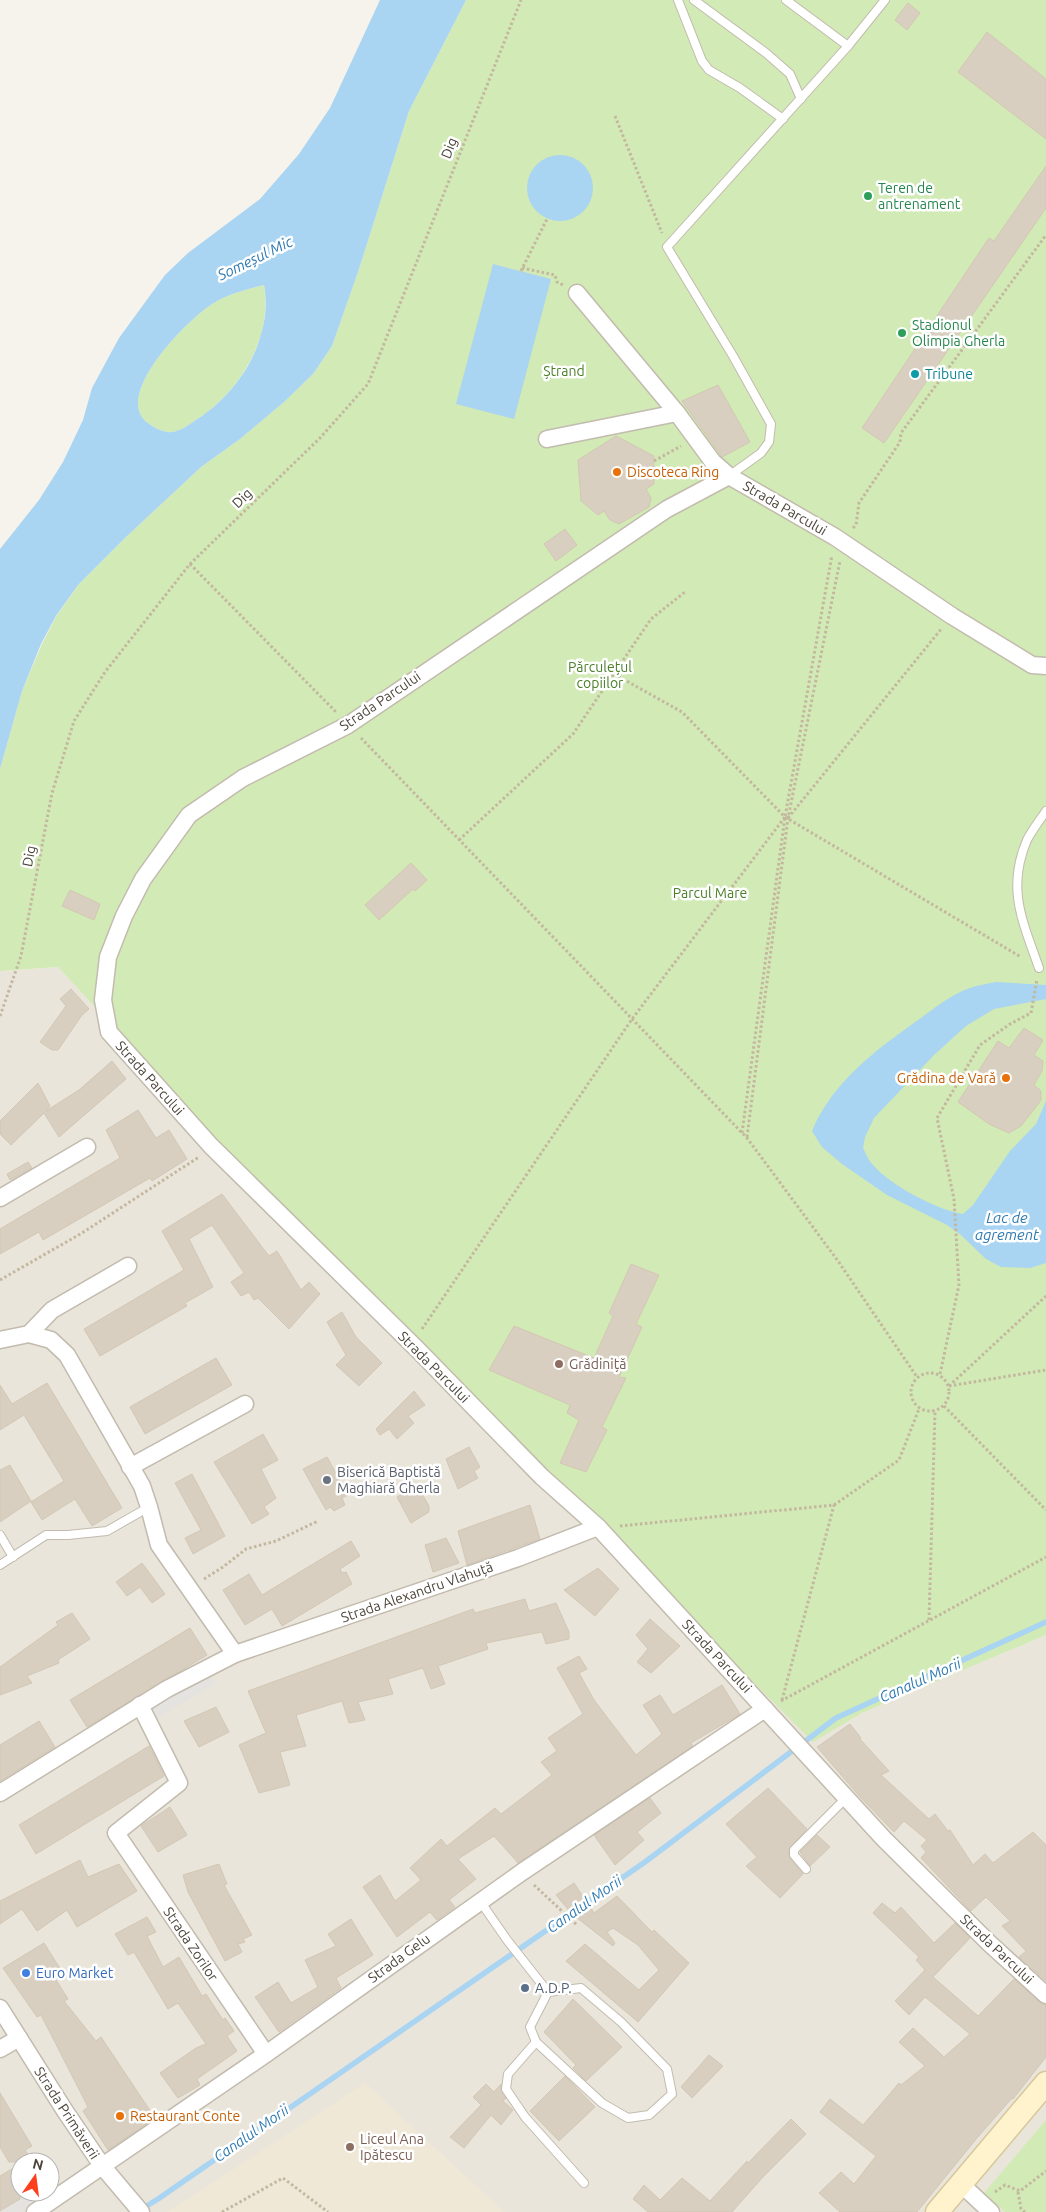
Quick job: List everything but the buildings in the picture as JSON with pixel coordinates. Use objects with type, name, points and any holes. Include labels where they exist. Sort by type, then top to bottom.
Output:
[{"type":"main road","points":[[937,2212],[1046,2083]]},
{"type":"street","points":[[577,293],[677,413],[713,462],[729,476]]},
{"type":"street","points":[[547,439],[677,413]]},
{"type":"street","name":"Strada Parcului","points":[[1046,666],[1032,665],[952,616],[839,540],[729,476],[659,514],[348,724],[243,778],[189,816],[143,879],[124,916],[108,957],[103,1000],[109,1032],[212,1148],[410,1343],[542,1477],[598,1527],[846,1798],[989,1944],[1046,1995]]},
{"type":"street","points":[[0,1198],[88,1146]]},
{"type":"street","points":[[29,1334],[52,1310],[128,1266]]},
{"type":"street","points":[[0,1340],[29,1334],[51,1340],[72,1362],[142,1486],[150,1507],[159,1545],[235,1654]]},
{"type":"street","points":[[130,1467],[245,1404]]},
{"type":"street","name":"Strada Alexandru Vlahuță","points":[[0,1793],[167,1689],[235,1654],[518,1558],[598,1527]]},
{"type":"street","name":"Strada Zorilor","points":[[140,1705],[179,1783],[116,1834],[266,2054]]},
{"type":"street","name":"Strada Gelu","points":[[35,2212],[266,2054],[522,1872],[765,1709]]},
{"type":"street","name":"Strada Primăverii","points":[[0,2008],[64,2111],[103,2167],[141,2212]]},
{"type":"street","points":[[0,2049],[19,2038]]},
{"type":"street","points":[[962,2184],[986,2207]]},
{"type":"lane","points":[[678,0],[702,61],[709,70],[740,88],[783,119]]},
{"type":"lane","points":[[694,0],[766,53],[790,74],[801,99]]},
{"type":"lane","points":[[786,0],[848,46]]},
{"type":"lane","points":[[729,476],[761,453],[769,442],[771,424],[733,356],[667,247],[848,46],[885,0]]},
{"type":"lane","points":[[1039,968],[1018,907],[1017,876],[1027,840],[1046,811]]},
{"type":"lane","points":[[0,1565],[46,1535],[108,1531],[150,1507]]},
{"type":"lane","points":[[0,1535],[13,1557]]},
{"type":"lane","points":[[806,1869],[794,1855],[794,1850],[846,1798]]},
{"type":"lane","points":[[480,1901],[506,1940],[548,1992]]},
{"type":"lane","points":[[581,1988],[621,2022],[666,2069],[672,2094],[649,2115],[628,2118],[602,2103],[536,2042],[530,2028],[548,1992],[581,1988]]},
{"type":"lane","points":[[536,2042],[508,2074],[506,2089],[525,2117],[584,2183]]},
{"type":"path","name":"Dig","points":[[0,1016],[21,956],[52,793],[74,720],[105,672],[190,564],[320,438],[368,384],[521,0]]},
{"type":"path","points":[[615,116],[667,247]]},
{"type":"path","points":[[547,218],[522,269],[555,275],[557,282],[577,293]]},
{"type":"path","points":[[742,1133],[786,818],[839,540],[856,525],[859,503],[900,442],[901,433],[1046,235]]},
{"type":"path","points":[[654,461],[688,442]]},
{"type":"path","points":[[747,1138],[786,818],[839,540]]},
{"type":"path","points":[[190,564],[348,724],[747,1138],[838,1261],[917,1377]]},
{"type":"path","points":[[459,840],[573,734],[652,619],[685,592]]},
{"type":"path","points":[[410,1343],[418,1335],[632,1019],[786,818],[952,616]]},
{"type":"path","points":[[614,674],[682,712],[786,818],[1039,968],[1031,1013],[1010,1024],[980,1045],[937,1118],[954,1199],[959,1285],[940,1374]]},
{"type":"path","points":[[0,1280],[82,1233],[212,1148]]},
{"type":"path","points":[[949,1386],[1046,1296]]},
{"type":"path","points":[[949,1386],[1046,1370]]},
{"type":"path","points":[[928,1372],[940,1374],[949,1386],[949,1396],[944,1406],[935,1411],[919,1409],[913,1402],[910,1393],[912,1384],[917,1377],[928,1372]]},
{"type":"path","points":[[944,1406],[1046,1510]]},
{"type":"path","points":[[598,1527],[834,1505],[899,1460],[919,1409]]},
{"type":"path","points":[[929,1620],[935,1411]]},
{"type":"path","points":[[782,1700],[834,1505]]},
{"type":"path","points":[[188,1588],[223,1567],[246,1549],[276,1541],[318,1521]]},
{"type":"path","points":[[765,1709],[1046,1557]]},
{"type":"path","points":[[522,1872],[559,1910],[578,1926]]},
{"type":"path","points":[[1018,2192],[1046,2171]]},
{"type":"path","points":[[222,2212],[282,2178],[328,2212]]},
{"type":"path","points":[[986,2207],[1005,2185],[1018,2192]]},
{"type":"path","points":[[1018,2192],[1021,2208],[1025,2212]]},
{"type":"shaded area","points":[[58,967],[237,1162],[813,1741],[862,1713],[1046,1635],[1046,2212],[0,2212],[0,971]]},
{"type":"shaded area","points":[[202,1671],[217,1683],[157,1718],[148,1700]]},
{"type":"shaded area","name":"Liceul Ana Ipătescu","points":[[365,2083],[504,2212],[168,2212]]},
{"type":"shaded area","points":[[60,2184],[67,2191],[60,2196]]},
{"type":"shaded area","points":[[16,2202],[50,2202],[35,2212],[0,2212]]},
{"type":"green space","name":"Parcul Mare","points":[[466,0],[1046,0],[1046,1635],[862,1713],[813,1742],[237,1162],[58,967],[0,971],[0,769],[22,691],[42,644],[56,617],[78,585],[201,467],[240,439],[284,402],[313,374],[332,346],[359,269],[409,111]]},
{"type":"green space","points":[[264,285],[265,310],[261,334],[251,360],[226,395],[204,414],[181,429],[166,432],[148,423],[139,411],[139,394],[147,376],[174,338],[205,309],[217,301],[234,293]]},
{"type":"green space","points":[[1046,2120],[1046,2212],[1005,2212],[984,2193]]},
{"type":"water","name":"Someșul Mic","points":[[380,0],[466,0],[409,111],[359,269],[332,346],[313,374],[284,402],[240,439],[201,467],[78,585],[56,616],[41,644],[22,691],[0,769],[0,549],[39,500],[63,462],[83,420],[92,388],[119,338],[165,275],[188,253],[260,199],[299,154],[330,108]],"holes":[[[264,285],[265,316],[257,347],[244,373],[226,395],[204,414],[178,431],[163,431],[148,423],[139,411],[139,394],[147,376],[174,338],[205,309],[217,301],[234,293]]]},
{"type":"water","points":[[560,155],[573,158],[583,165],[590,175],[593,188],[590,201],[583,211],[573,218],[560,221],[547,218],[537,211],[530,201],[527,188],[530,175],[537,165],[547,158]]},
{"type":"water","points":[[493,264],[551,279],[514,419],[456,404]]},
{"type":"water","name":"Lac de agrement","points":[[996,982],[1046,985],[1046,999],[994,1009],[966,1026],[934,1055],[874,1118],[865,1137],[863,1148],[873,1165],[891,1181],[928,1202],[952,1212],[963,1214],[973,1205],[1010,1151],[1036,1124],[1046,1101],[1046,1263],[1030,1268],[1001,1267],[986,1259],[961,1235],[947,1225],[887,1195],[842,1164],[822,1147],[812,1131],[821,1113],[844,1081],[873,1054],[951,997],[973,987]]},
{"type":"waterway","name":"Canalul Morii","points":[[140,2210],[645,1862],[836,1718],[1046,1622]]},
{"type":"place","name":"Teren de antrenament","points":[[868,196]]},
{"type":"place","name":"Stadionul Olimpia Gherla","points":[[902,333]]},
{"type":"place","name":"Tribune","points":[[915,374]]},
{"type":"place","name":"Discoteca Ring","points":[[617,472]]},
{"type":"place","name":"Grădina de Vară","points":[[1006,1078]]},
{"type":"place","name":"Grădiniță","points":[[559,1364]]},
{"type":"place","name":"Biserică Baptistă Maghiară Gherla","points":[[327,1480]]},
{"type":"place","name":"Euro Market","points":[[26,1973]]},
{"type":"place","name":"A.D.P.","points":[[525,1988]]},
{"type":"place","name":"Restaurant Conte","points":[[120,2116]]},
{"type":"place","name":"Liceul Ana Ipătescu","points":[[350,2147]]},
{"type":"park label","name":"Ștrand","points":[[564,371]]},
{"type":"park label","name":"Părculețul copiilor","points":[[600,676]]}]
